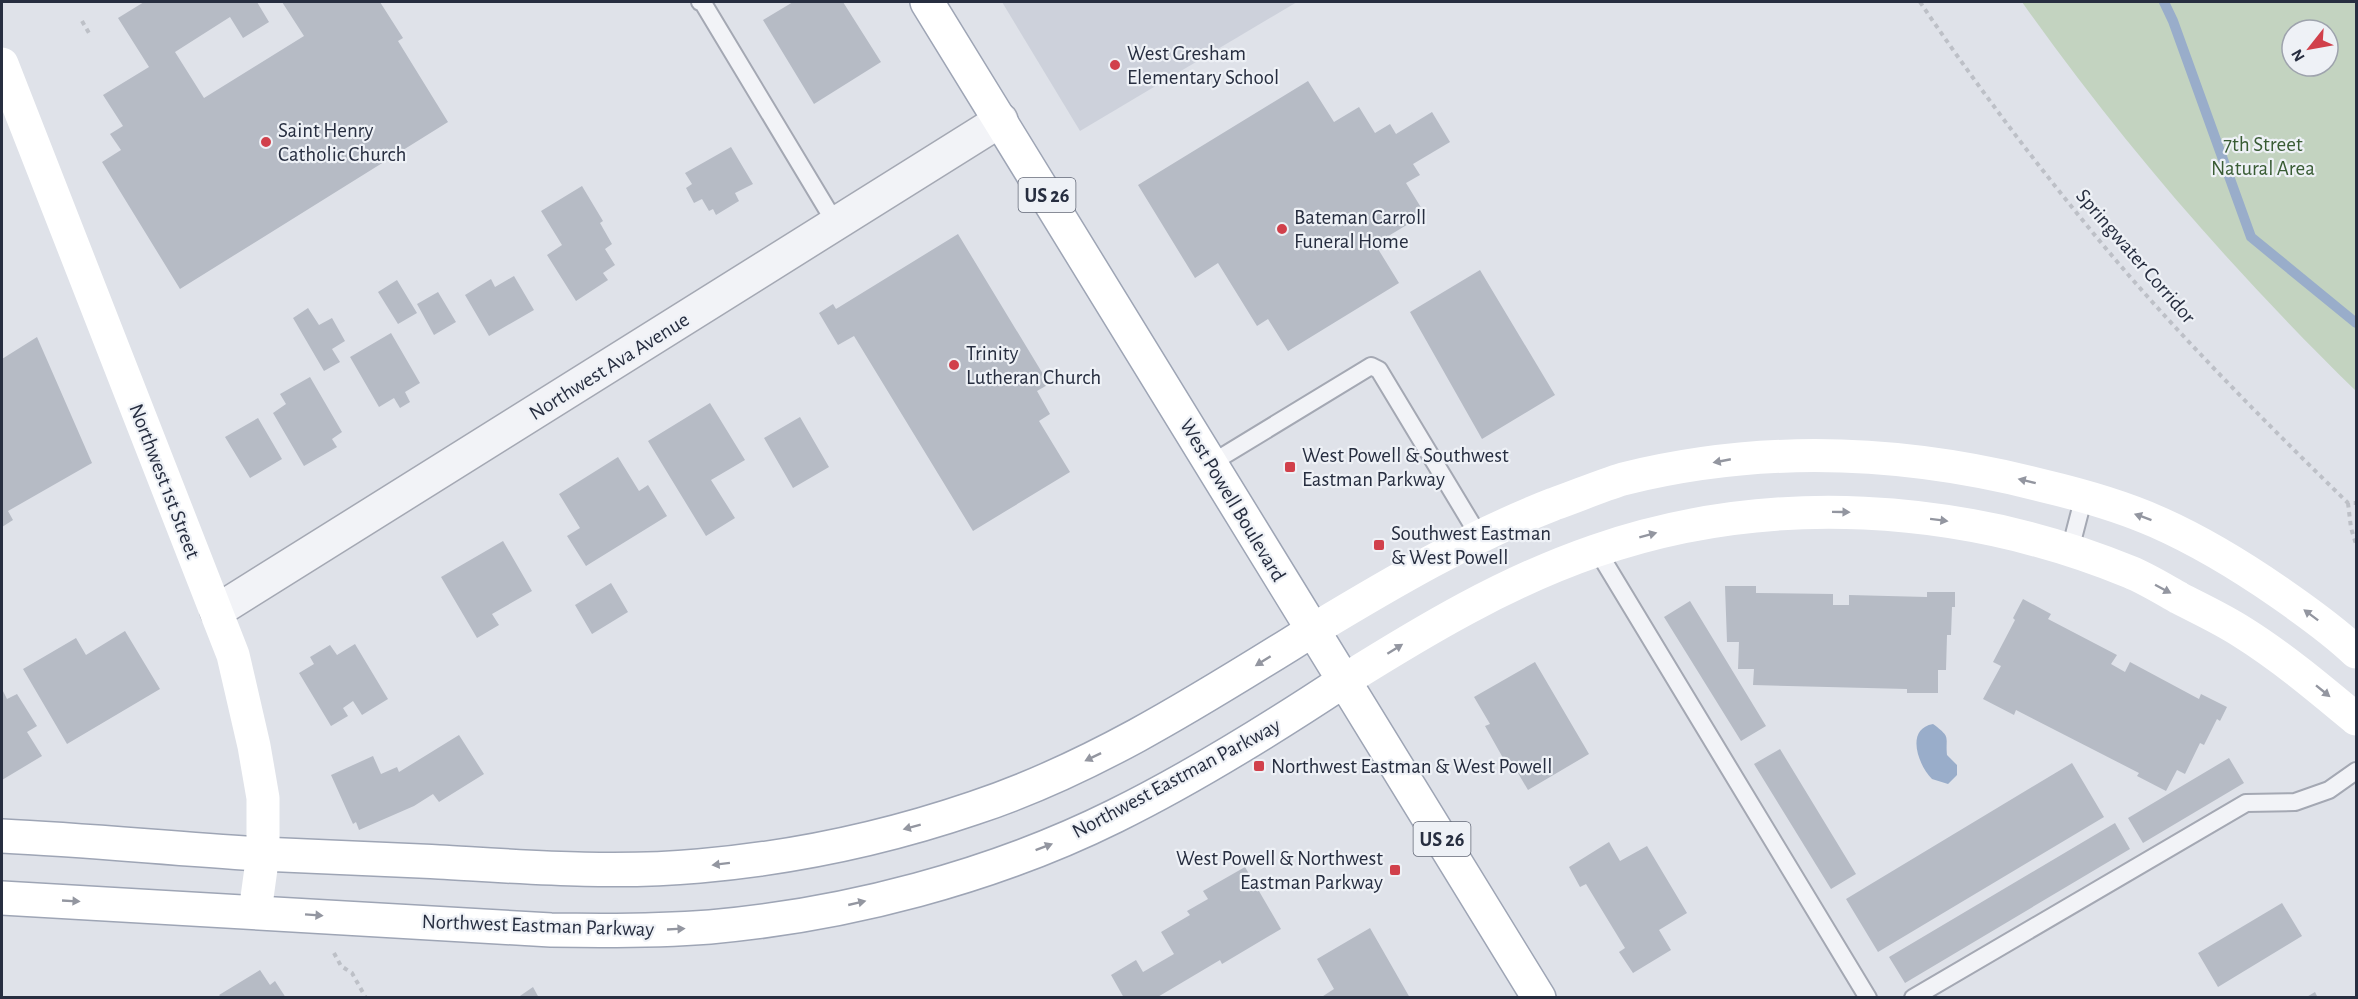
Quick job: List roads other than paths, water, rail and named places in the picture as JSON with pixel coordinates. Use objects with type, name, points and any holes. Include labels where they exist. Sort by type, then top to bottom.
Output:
[{"type":"main road","name":"West Powell Boulevard","points":[[927,2],[1539,998]]},
{"type":"main road","name":"Northwest 1st Street","points":[[2,64],[233,655],[254,746],[263,798],[262,854],[255,912]]},
{"type":"main road","points":[[2,836],[262,854],[566,869],[631,870],[759,860],[871,837],[976,808],[1044,781],[1123,743],[1181,711],[1370,595],[1479,536],[1557,503],[1623,480],[1732,459],[1780,455],[1863,455],[1913,460],[1992,472],[2084,496],[2156,522],[2214,551],[2303,609],[2356,652]]},
{"type":"main road","name":"Northwest Eastman Parkway","points":[[2,898],[551,930],[639,931],[711,927],[832,909],[929,886],[1004,862],[1114,816],[1277,724],[1465,608],[1524,578],[1597,550],[1656,533],[1756,516],[1832,511],[1881,513],[1977,525],[2070,550],[2132,573],[2242,632],[2309,680],[2356,719]]},
{"type":"street","name":"Northwest Ava Avenue","points":[[217,611],[1001,120]]},
{"type":"lane","points":[[703,2],[836,224]]},
{"type":"lane","points":[[1210,464],[1371,366],[1379,370],[1479,536]]},
{"type":"lane","points":[[2070,550],[2084,496]]},
{"type":"lane","points":[[1597,550],[1868,998]]},
{"type":"lane","points":[[1913,998],[2246,803],[2295,802],[2329,790],[2356,771]]},
{"type":"water","points":[[1933,724],[1945,735],[1947,755],[1957,765],[1957,775],[1948,784],[1932,779],[1919,757],[1917,740],[1919,733],[1924,727]]},
{"type":"waterway","points":[[2164,2],[2173,21],[2251,237],[2356,323]]},
{"type":"place","name":"West Gresham Elementary School","points":[[1115,65]]},
{"type":"place","name":"Saint Henry Catholic Church","points":[[266,142]]},
{"type":"place","name":"Bateman Carroll Funeral Home","points":[[1282,229]]},
{"type":"place","name":"Trinity Lutheran Church","points":[[954,365]]},
{"type":"place","name":"West Powell & Southwest Eastman Parkway","points":[[1290,467]]},
{"type":"place","name":"Southwest Eastman & West Powell","points":[[1379,545]]},
{"type":"place","name":"Northwest Eastman & West Powell","points":[[1259,766]]},
{"type":"place","name":"West Powell & Northwest Eastman Parkway","points":[[1395,870]]},
{"type":"park label","name":"7th Street Natural Area","points":[[2263,156]]}]
